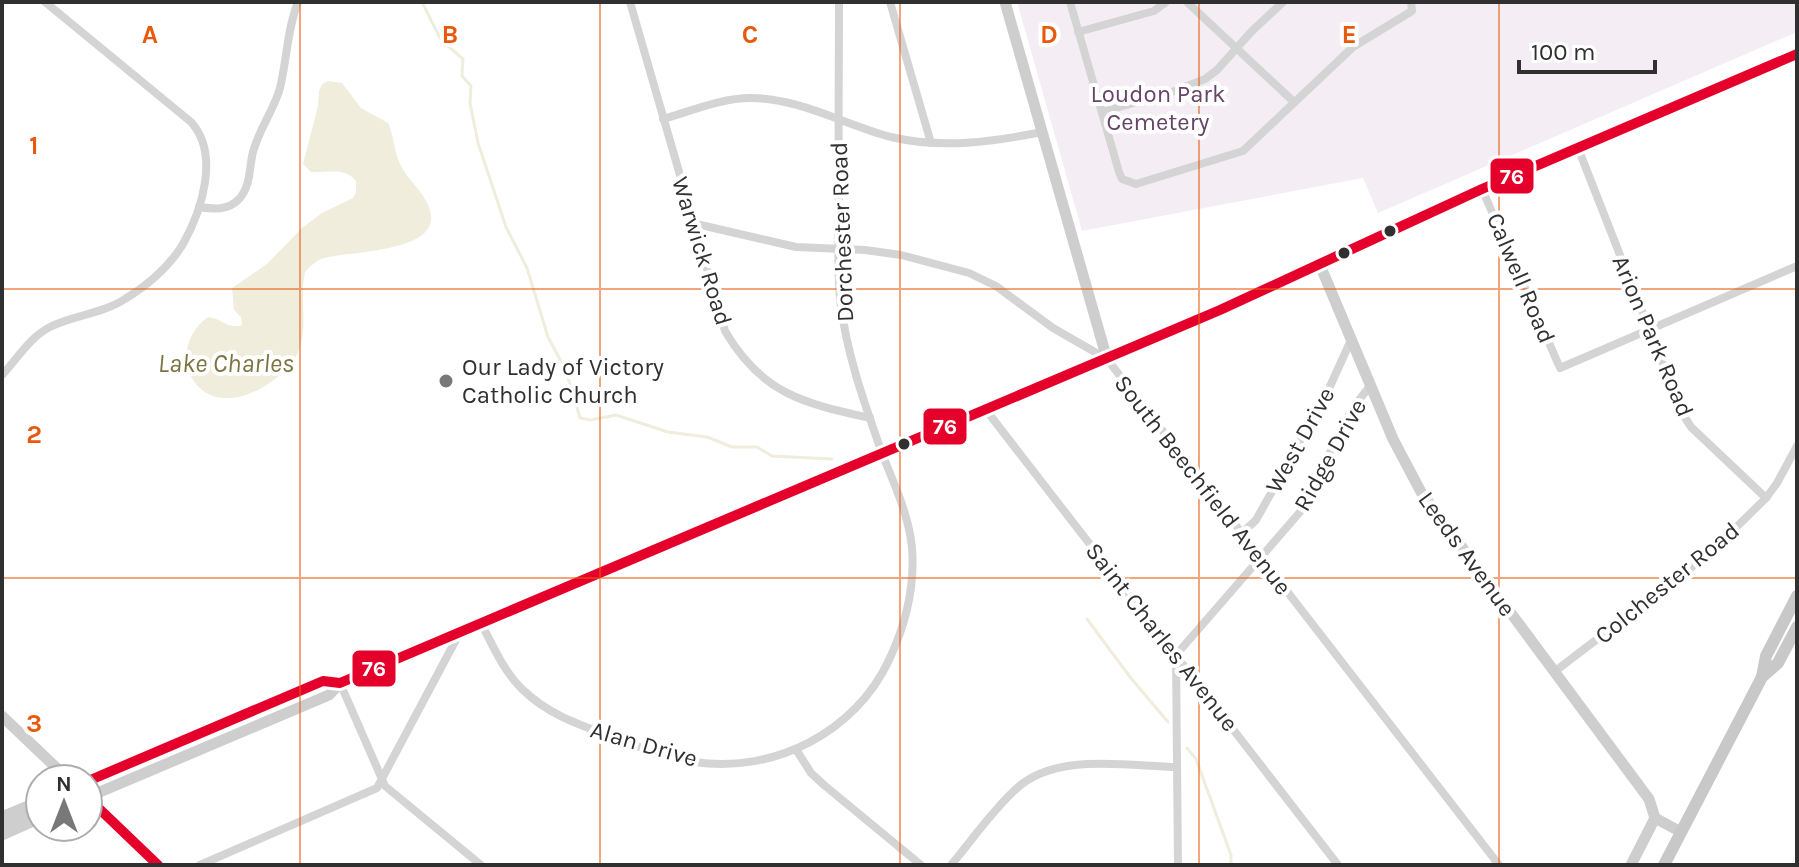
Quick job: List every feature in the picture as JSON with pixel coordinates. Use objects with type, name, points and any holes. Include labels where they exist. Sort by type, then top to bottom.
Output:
[{"type":"main road","name":"South Beechfield Avenue","points":[[1005,2],[1107,359]]},
{"type":"main road","points":[[104,791],[329,695],[340,683],[1107,359],[1482,189],[1797,54]]},
{"type":"main road","name":"Leeds Avenue","points":[[1320,265],[1370,386],[1407,467],[1428,503],[1640,784],[1654,809],[1655,818]]},
{"type":"main road","points":[[1664,865],[1762,677],[1766,656],[1797,596]]},
{"type":"main road","points":[[1762,677],[1778,663],[1797,627]]},
{"type":"main road","points":[[104,774],[323,681],[340,683]]},
{"type":"main road","points":[[2,716],[51,763]]},
{"type":"main road","points":[[2,817],[24,808]]},
{"type":"main road","points":[[104,813],[158,865]]},
{"type":"main road","points":[[2,827],[24,817]]},
{"type":"main road","points":[[1631,865],[1655,818],[1681,832]]},
{"type":"main road","points":[[2,835],[24,825]]},
{"type":"street","points":[[2,375],[27,345],[50,327],[109,308],[150,281],[182,245],[199,207],[206,160],[198,130],[182,114],[45,2]]},
{"type":"street","points":[[199,207],[213,209],[230,206],[249,181],[253,151],[279,91],[286,42],[298,2]]},
{"type":"street","name":"Warwick Road","points":[[630,2],[721,322],[735,348],[762,379],[791,397],[870,418]]},
{"type":"street","name":"Dorchester Road","points":[[839,2],[840,294],[853,369],[883,455]]},
{"type":"street","points":[[890,2],[931,143]]},
{"type":"street","points":[[1070,2],[1122,179],[1136,184],[1243,151],[1353,47],[1412,11],[1411,2]]},
{"type":"street","points":[[1078,32],[1154,11],[1166,2]]},
{"type":"street","points":[[1187,2],[1294,102]]},
{"type":"street","points":[[1102,112],[1205,79],[1283,2]]},
{"type":"street","points":[[663,119],[734,99],[753,98],[792,104],[890,136],[931,143],[987,141],[1042,132]]},
{"type":"street","name":"Arion Park Road","points":[[1578,148],[1686,419],[1766,498]]},
{"type":"street","name":"Calwell Road","points":[[1482,189],[1560,368],[1649,329]]},
{"type":"street","points":[[692,223],[796,247],[901,255],[969,273],[996,286],[1053,328],[1107,359]]},
{"type":"street","points":[[1649,329],[1797,266]]},
{"type":"street","name":"West Drive","points":[[1241,534],[1256,520],[1327,393],[1351,340]]},
{"type":"street","name":"South Beechfield Avenue","points":[[1107,359],[1499,865]]},
{"type":"street","name":"Ridge Drive","points":[[1176,655],[1300,512],[1352,409],[1370,386]]},
{"type":"street","name":"Saint Charles Avenue","points":[[986,410],[1338,865]]},
{"type":"street","name":"Colchester Road","points":[[1554,672],[1691,570],[1766,498],[1797,446]]},
{"type":"street","name":"Alan Drive","points":[[481,623],[507,671],[520,688],[566,720],[695,763],[740,763],[797,751],[852,713],[877,682],[899,636],[910,591],[912,549],[903,508],[883,455]]},
{"type":"street","points":[[200,865],[377,788],[459,633]]},
{"type":"street","points":[[1176,655],[1178,865]]},
{"type":"street","points":[[340,683],[385,786],[481,865]]},
{"type":"street","points":[[797,751],[811,773],[824,785],[921,865]]},
{"type":"street","points":[[951,865],[1015,790],[1041,772],[1066,765],[1177,767]]},
{"type":"green space","name":"Loudon Park Cemetery","points":[[1017,2],[1797,2],[1797,32],[1378,213],[1363,178],[1082,231]]},
{"type":"water","name":"Lake Charles","points":[[328,81],[342,83],[361,108],[388,123],[400,164],[430,210],[430,224],[422,235],[391,248],[324,258],[316,262],[305,272],[303,332],[296,357],[289,366],[268,384],[243,396],[222,398],[205,392],[193,380],[187,365],[187,348],[194,331],[208,317],[233,326],[242,325],[241,317],[234,310],[232,288],[267,264],[302,228],[322,213],[353,198],[356,192],[356,181],[351,176],[311,172],[303,164],[319,91],[322,84]]},
{"type":"waterway","points":[[422,2],[441,40],[463,59],[462,76],[471,86],[470,103],[478,143],[506,227],[527,268],[548,337],[566,371],[580,418],[590,420],[616,415],[668,432],[707,437],[732,447],[757,447],[772,456],[832,459]]},
{"type":"waterway","points":[[1087,619],[1168,722]]},
{"type":"waterway","points":[[1187,748],[1196,759],[1231,855],[1231,865]]},
{"type":"transit line","name":"76","points":[[104,774],[323,681],[340,683],[1220,310],[1482,189],[1797,54]]},
{"type":"transit line","name":"76","points":[[104,813],[158,865]]},
{"type":"place","name":"Our Lady of Victory Catholic Church","points":[[446,381]]}]
